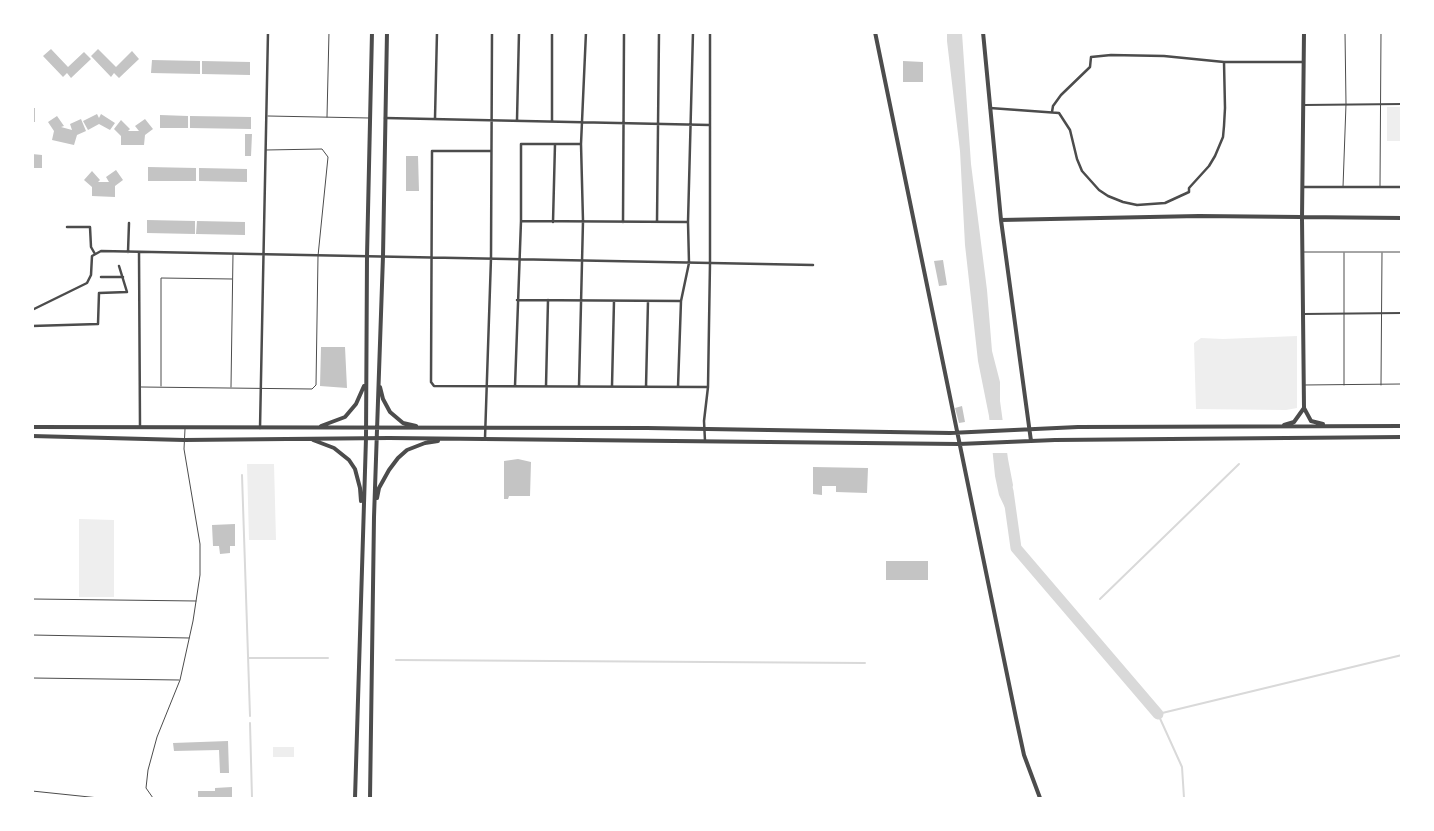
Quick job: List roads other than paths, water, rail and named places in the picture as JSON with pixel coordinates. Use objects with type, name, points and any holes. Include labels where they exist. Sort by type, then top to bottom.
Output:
[{"type":"street","points":[[260,428],[268,32]]},
{"type":"street","points":[[355,798],[366,438],[367,256],[372,32]]},
{"type":"street","points":[[370,798],[374,517],[383,256],[387,32]]},
{"type":"street","points":[[435,119],[437,32]]},
{"type":"street","points":[[485,439],[491,258],[490,120],[492,32]]},
{"type":"street","points":[[517,120],[519,32]]},
{"type":"street","points":[[552,32],[552,121]]},
{"type":"street","points":[[579,386],[583,221],[581,144],[586,32]]},
{"type":"street","points":[[623,222],[624,32]]},
{"type":"street","points":[[657,222],[659,32]]},
{"type":"street","points":[[678,387],[681,301],[688,263],[693,32]]},
{"type":"street","points":[[705,442],[710,263],[710,32]]},
{"type":"street","points":[[875,32],[956,433],[1022,746],[1040,798]]},
{"type":"street","points":[[983,32],[1001,220],[1030,429],[1029,441]]},
{"type":"street","points":[[1304,32],[1302,187],[1304,408],[1311,421],[1334,426]]},
{"type":"street","points":[[1052,112],[1053,106],[1061,95],[1090,67],[1091,57],[1111,55],[1164,56],[1224,62],[1304,62]]},
{"type":"street","points":[[990,108],[1059,113],[1070,130],[1082,171],[1099,190],[1108,196],[1130,204],[1150,205],[1165,203],[1189,192],[1189,188],[1209,166],[1215,156],[1223,131],[1225,109],[1224,62]]},
{"type":"street","points":[[1304,105],[1402,104]]},
{"type":"street","points":[[385,118],[710,125]]},
{"type":"street","points":[[515,386],[522,144],[581,144]]},
{"type":"street","points":[[553,222],[554,144]]},
{"type":"street","points":[[491,152],[432,151],[431,382],[434,386],[708,387]]},
{"type":"street","points":[[1302,187],[1402,187]]},
{"type":"street","points":[[1001,220],[1198,216],[1402,218]]},
{"type":"street","points":[[521,222],[688,222]]},
{"type":"street","points":[[128,252],[129,223]]},
{"type":"street","points":[[67,227],[90,227],[92,247],[95,254]]},
{"type":"street","points":[[32,310],[87,283],[91,275],[92,256],[101,251],[813,265]]},
{"type":"street","points":[[139,252],[140,427]]},
{"type":"street","points":[[32,326],[98,324],[99,292],[127,292],[119,266]]},
{"type":"street","points":[[101,277],[123,277]]},
{"type":"street","points":[[517,300],[681,301]]},
{"type":"street","points":[[546,387],[548,300]]},
{"type":"street","points":[[612,386],[614,301]]},
{"type":"street","points":[[646,388],[648,301]]},
{"type":"street","points":[[1303,314],[1402,313]]},
{"type":"street","points":[[379,377],[383,399],[387,409],[395,417],[403,423],[433,428]]},
{"type":"street","points":[[310,428],[324,426],[345,417],[360,398],[366,379]]},
{"type":"street","points":[[1274,426],[1294,422],[1304,408]]},
{"type":"street","points":[[32,426],[704,429],[956,433],[1078,427],[1402,426]]},
{"type":"street","points":[[32,436],[184,440],[378,438],[959,444],[1029,441],[1402,437]]},
{"type":"street","points":[[308,438],[334,448],[349,460],[355,469],[360,488],[363,517]]},
{"type":"street","points":[[374,517],[379,488],[398,458],[407,450],[425,443],[452,439]]},
{"type":"lane","points":[[327,117],[329,32]]},
{"type":"lane","points":[[1344,187],[1345,32]]},
{"type":"lane","points":[[1380,187],[1381,32]]},
{"type":"lane","points":[[266,116],[370,118]]},
{"type":"lane","points":[[139,387],[312,389],[316,385],[318,256],[328,157],[322,149],[265,150]]},
{"type":"lane","points":[[1302,252],[1402,252]]},
{"type":"lane","points":[[231,388],[232,253]]},
{"type":"lane","points":[[1344,253],[1344,385]]},
{"type":"lane","points":[[1381,384],[1382,253]]},
{"type":"lane","points":[[161,387],[162,278],[232,279]]},
{"type":"lane","points":[[1304,385],[1402,384]]},
{"type":"lane","points":[[154,798],[146,788],[148,770],[157,737],[180,680],[200,575],[200,544],[185,458],[185,428]]},
{"type":"lane","points":[[32,599],[196,601]]},
{"type":"lane","points":[[32,635],[189,638]]},
{"type":"lane","points":[[32,678],[180,680]]},
{"type":"lane","points":[[32,791],[99,798]]},
{"type":"waterway","points":[[1100,599],[1239,464]]},
{"type":"waterway","points":[[242,475],[250,716]]},
{"type":"waterway","points":[[1008,491],[1016,548],[1158,714]]},
{"type":"waterway","points":[[1184,798],[1182,767],[1158,714],[1402,655]]},
{"type":"waterway","points":[[248,658],[328,658]]},
{"type":"waterway","points":[[396,660],[865,663]]},
{"type":"waterway","points":[[250,723],[252,798]]}]
